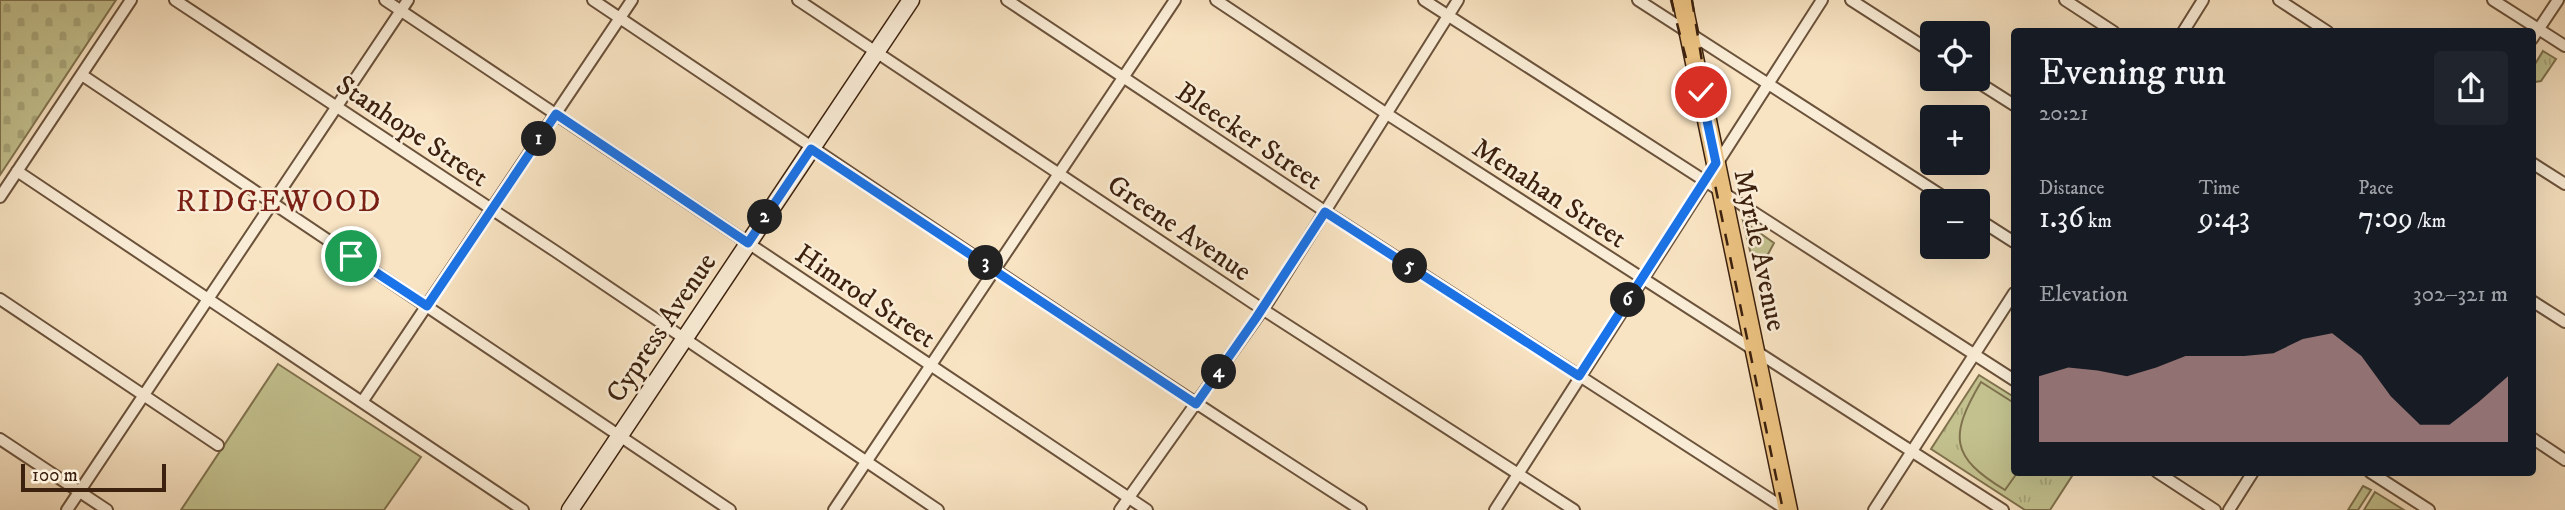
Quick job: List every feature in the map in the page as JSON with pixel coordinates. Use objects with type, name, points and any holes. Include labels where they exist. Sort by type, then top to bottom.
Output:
[{"type":"main road","name":"Cypress Avenue","points":[[570,510],[911,0]]},
{"type":"main road","name":"Myrtle Avenue","points":[[1682,0],[1788,510]]},
{"type":"street","points":[[0,197],[131,0]]},
{"type":"street","name":"Stanhope Street","points":[[175,0],[555,251],[938,510]]},
{"type":"street","name":"Himrod Street","points":[[385,0],[1147,510]]},
{"type":"street","points":[[67,510],[408,0]]},
{"type":"street","points":[[593,0],[811,149],[1361,510]]},
{"type":"street","points":[[362,402],[632,0]]},
{"type":"street","name":"Greene Avenue","points":[[798,0],[1262,309],[1574,510]]},
{"type":"street","name":"Bleecker Street","points":[[1007,0],[1325,212],[1788,510]]},
{"type":"street","points":[[834,510],[1175,0]]},
{"type":"street","name":"Menahan Street","points":[[1216,0],[1387,114],[2003,510]]},
{"type":"street","points":[[1424,0],[2011,378]]},
{"type":"street","points":[[1120,510],[1262,309],[1458,0]]},
{"type":"street","points":[[1638,0],[1931,189]]},
{"type":"street","points":[[1495,510],[1822,0]]},
{"type":"street","points":[[1851,0],[1920,44]]},
{"type":"street","points":[[2065,0],[2108,28]]},
{"type":"street","points":[[2186,28],[2203,0]]},
{"type":"street","points":[[2279,0],[2322,28]]},
{"type":"street","points":[[2493,0],[2528,28]]},
{"type":"street","points":[[2536,33],[2558,0]]},
{"type":"street","points":[[2536,34],[2565,46]]},
{"type":"street","points":[[82,75],[730,510]]},
{"type":"street","points":[[1990,90],[2011,103]]},
{"type":"street","points":[[2536,166],[2565,184]]},
{"type":"street","points":[[18,171],[523,510]]},
{"type":"street","points":[[1990,227],[2011,241]]},
{"type":"street","points":[[1874,510],[2011,298]]},
{"type":"street","points":[[0,299],[218,445]]},
{"type":"street","points":[[2536,304],[2565,322]]},
{"type":"street","points":[[0,439],[107,510]]},
{"type":"street","points":[[2536,442],[2565,460]]},
{"type":"street","points":[[2163,476],[2215,510]]},
{"type":"street","points":[[2229,510],[2250,476]]},
{"type":"street","points":[[2376,476],[2429,510]]},
{"type":"green space","points":[[0,0],[116,0],[0,175]]},
{"type":"green space","points":[[2543,51],[2556,59],[2541,81],[2536,82],[2536,62]]},
{"type":"green space","points":[[1743,221],[1774,243],[1767,256],[1752,259]]},
{"type":"green space","points":[[278,364],[421,457],[384,510],[181,510]]},
{"type":"green space","points":[[1979,375],[2011,395],[2011,476],[2072,476],[2050,510],[2025,510],[1931,449]]},
{"type":"green space","points":[[1981,382],[2011,401],[2011,476],[2015,476],[2005,490],[1974,467],[1960,444],[1960,431]]},
{"type":"green space","points":[[2363,486],[2371,490],[2358,510],[2348,510]]},
{"type":"green space","points":[[2375,492],[2404,510],[2364,510]]},
{"type":"railway","points":[[1671,0],[1700,113],[1783,510]]},
{"type":"railway","points":[[1692,0],[1712,123]]},
{"type":"district","name":"RIDGEWOOD","points":[[279,201]]},
{"type":"route","points":[[351,256],[427,306],[556,114],[748,243],[811,149],[1196,404],[1325,212],[1579,376],[1716,163],[1701,92]]}]
